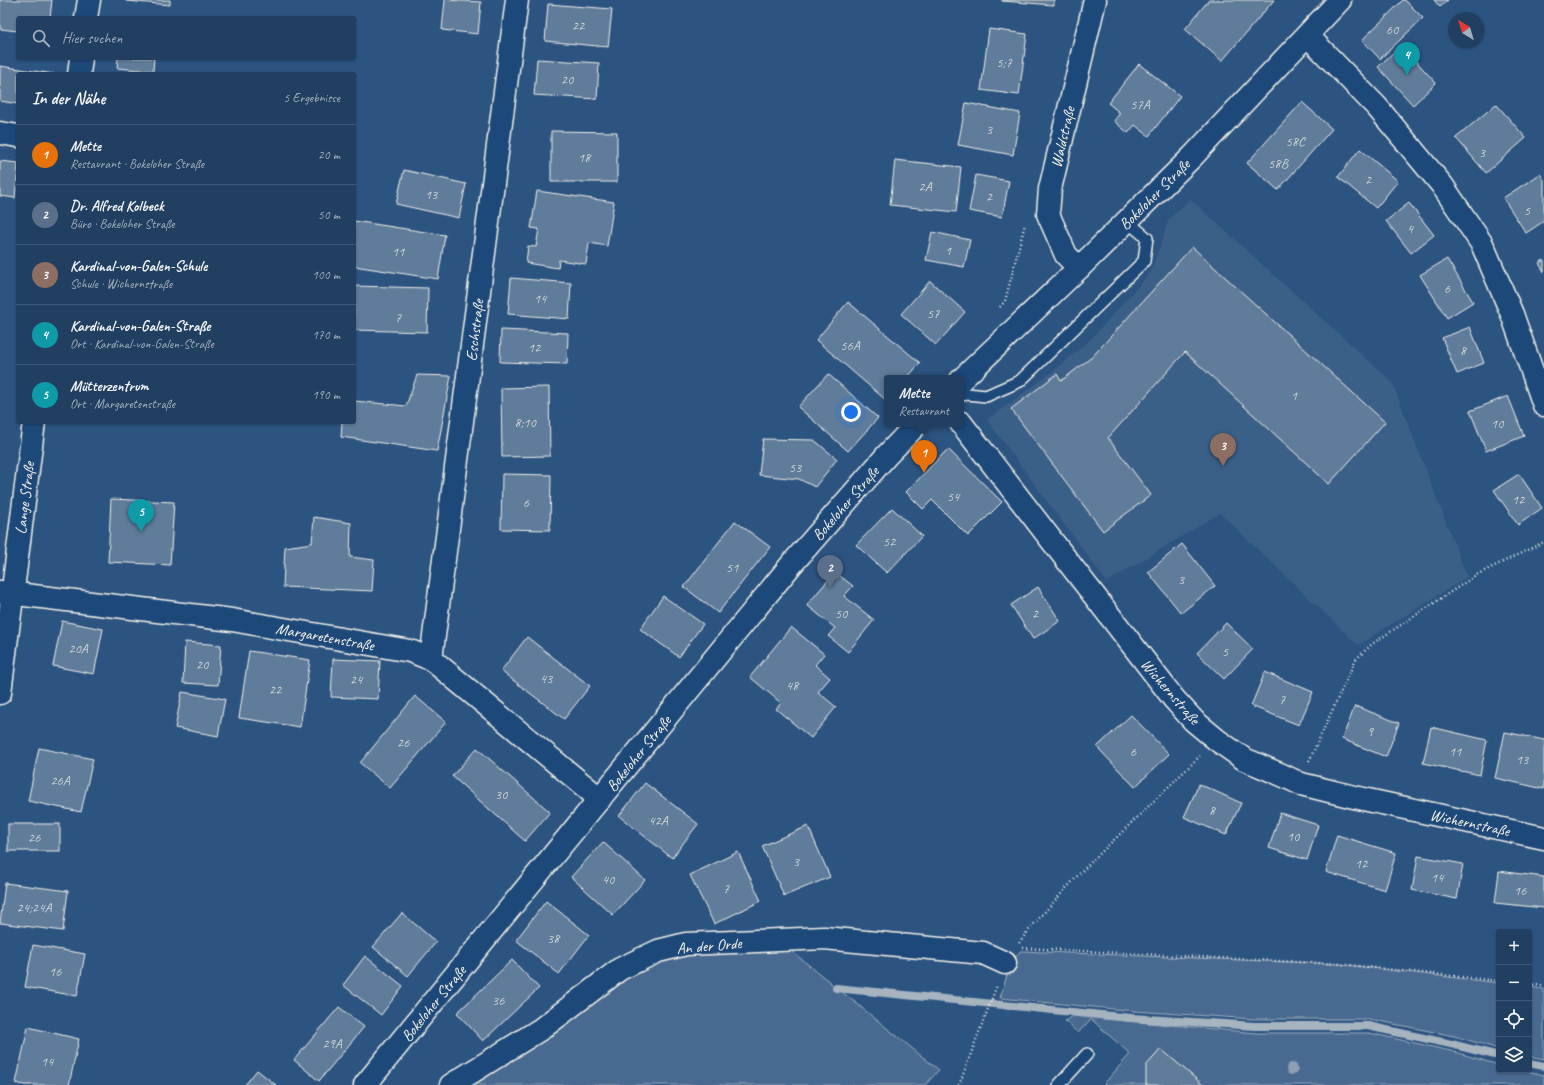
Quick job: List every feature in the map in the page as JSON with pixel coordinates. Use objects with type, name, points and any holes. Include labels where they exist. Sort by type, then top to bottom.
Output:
[{"type":"street","points":[[86,16],[89,0]]},
{"type":"street","name":"Eschstraße","points":[[431,659],[517,0]]},
{"type":"street","name":"Waldstraße","points":[[1079,268],[1066,255],[1048,214],[1050,189],[1095,0]]},
{"type":"street","name":"Bokeloher Straße","points":[[964,377],[1079,268],[1192,157],[1308,36],[1340,0]]},
{"type":"street","points":[[1308,36],[1377,107],[1442,185],[1482,244],[1512,314],[1544,405]]},
{"type":"street","points":[[79,72],[81,60]]},
{"type":"street","points":[[0,133],[16,136]]},
{"type":"street","name":"Lange Straße","points":[[0,693],[6,593],[34,424]]},
{"type":"street","name":"Bokeloher Straße","points":[[365,1085],[791,565],[913,427]]},
{"type":"street","name":"Wichernstraße","points":[[964,427],[1174,699],[1194,721],[1217,740],[1244,759],[1301,784],[1544,838]]},
{"type":"street","name":"Margaretenstraße","points":[[6,593],[232,620],[410,651],[431,659],[600,799]]},
{"type":"street","name":"An der Orde","points":[[451,1085],[541,1029],[620,969],[658,951],[686,944],[824,938],[983,953],[1005,963]]},
{"type":"lane","points":[[964,394],[986,396],[1020,381],[1144,261],[1147,238],[1127,221]]},
{"type":"lane","points":[[1059,1085],[1088,1054]]},
{"type":"path","points":[[1000,307],[1005,301],[1026,221]]},
{"type":"path","points":[[1301,784],[1308,762],[1356,659],[1372,644],[1478,574],[1544,542]]},
{"type":"path","points":[[1217,740],[1081,872],[1031,927],[1016,947],[1338,964],[1496,981]]},
{"type":"path","points":[[1532,984],[1544,986]]},
{"type":"path","points":[[959,1085],[994,992]]},
{"type":"shaded area","points":[[1190,199],[1392,382],[1467,577],[1358,645],[1220,513],[1107,582],[987,420],[1056,369],[1090,340],[1151,272],[1169,219]]},
{"type":"shaded area","points":[[790,950],[939,1070],[925,1085],[471,1085],[641,967],[689,951]]},
{"type":"shaded area","points":[[1020,951],[1339,964],[1496,983],[1496,1048],[1454,1036],[1369,1019],[1253,1019],[1134,1011],[1000,998],[1010,965]]},
{"type":"shaded area","points":[[1532,987],[1544,989],[1544,1059],[1532,1057]]},
{"type":"shaded area","points":[[1072,1016],[1257,1033],[1369,1033],[1451,1051],[1496,1064],[1496,1073],[1532,1072],[1544,1075],[1544,1085],[1105,1085],[1104,1084],[1130,1054],[1091,1019],[1078,1033],[1065,1021]]},
{"type":"building","points":[[0,0],[52,0],[50,16],[16,16],[16,31],[0,29]]},
{"type":"building","points":[[170,0],[170,5],[126,1]]},
{"type":"building","points":[[445,0],[481,2],[478,34],[442,30]]},
{"type":"building","points":[[1054,0],[1054,5],[1002,1]]},
{"type":"building","points":[[1209,0],[1274,0],[1222,61],[1185,29]]},
{"type":"building","points":[[1403,0],[1405,0],[1423,18],[1380,59],[1362,40]]},
{"type":"building","points":[[1434,0],[1448,0],[1440,7]]},
{"type":"building","points":[[548,4],[612,9],[608,47],[545,41]]},
{"type":"building","points":[[989,29],[1027,34],[1019,95],[981,90]]},
{"type":"building","points":[[1401,45],[1436,83],[1413,105],[1378,67]]},
{"type":"building","points":[[537,59],[599,63],[597,99],[534,95]]},
{"type":"building","points":[[118,60],[154,60],[153,71],[117,68]]},
{"type":"building","points":[[1139,64],[1180,96],[1149,136],[1135,125],[1128,133],[1114,121],[1120,113],[1108,103]]},
{"type":"building","points":[[0,66],[40,72],[16,72],[16,104],[0,101]]},
{"type":"building","points":[[1302,102],[1332,129],[1278,190],[1247,163]]},
{"type":"building","points":[[966,103],[1020,113],[1013,155],[958,145]]},
{"type":"building","points":[[1496,104],[1526,138],[1486,173],[1456,138]]},
{"type":"building","points":[[551,131],[617,132],[617,182],[551,182]]},
{"type":"building","points":[[1360,149],[1398,181],[1376,208],[1338,177]]},
{"type":"building","points":[[895,160],[961,167],[956,212],[890,205]]},
{"type":"building","points":[[0,161],[16,163],[15,198],[0,196]]},
{"type":"building","points":[[404,170],[466,184],[459,218],[396,204]]},
{"type":"building","points":[[1540,174],[1544,180],[1544,221],[1526,233],[1503,198]]},
{"type":"building","points":[[976,175],[1009,181],[1002,217],[969,211]]},
{"type":"building","points":[[537,191],[614,202],[607,246],[589,243],[586,264],[559,260],[558,268],[526,263],[528,246],[536,247],[539,229],[531,228]]},
{"type":"building","points":[[1409,203],[1434,235],[1411,253],[1386,221]]},
{"type":"building","points":[[356,221],[445,235],[438,279],[356,266]]},
{"type":"building","points":[[932,232],[970,240],[964,267],[926,260]]},
{"type":"building","points":[[1192,247],[1385,422],[1329,484],[1185,352],[1108,438],[1151,495],[1103,531],[1011,409],[1057,374],[1061,381],[1092,357]]},
{"type":"building","points":[[1447,259],[1473,302],[1447,318],[1420,275]]},
{"type":"building","points":[[1544,260],[1544,272],[1539,263]]},
{"type":"building","points":[[511,278],[571,283],[569,319],[508,314]]},
{"type":"building","points":[[930,281],[965,312],[936,345],[901,314]]},
{"type":"building","points":[[356,286],[428,288],[427,332],[356,330]]},
{"type":"building","points":[[848,302],[920,363],[910,375],[884,375],[884,398],[816,340]]},
{"type":"building","points":[[1470,327],[1484,363],[1457,374],[1442,338]]},
{"type":"building","points":[[501,330],[568,333],[567,364],[500,362]]},
{"type":"building","points":[[828,374],[878,418],[848,451],[798,407]]},
{"type":"building","points":[[417,375],[451,376],[437,451],[341,437],[342,424],[356,424],[356,401],[406,406]]},
{"type":"building","points":[[549,387],[550,456],[502,457],[501,388]]},
{"type":"building","points":[[1508,396],[1524,436],[1486,451],[1470,411]]},
{"type":"building","points":[[763,439],[814,440],[837,459],[815,487],[799,479],[759,475]]},
{"type":"building","points":[[948,449],[1002,502],[968,536],[932,500],[923,509],[906,492]]},
{"type":"building","points":[[502,474],[551,475],[550,530],[501,529]]},
{"type":"building","points":[[1519,474],[1542,508],[1518,525],[1494,490]]},
{"type":"building","points":[[111,499],[174,502],[170,565],[108,562]]},
{"type":"building","points":[[892,508],[922,536],[887,573],[856,545]]},
{"type":"building","points":[[314,517],[351,523],[350,557],[374,560],[372,591],[283,587],[285,547],[312,543]]},
{"type":"building","points":[[735,521],[770,547],[718,613],[684,587]]},
{"type":"building","points":[[1182,544],[1215,586],[1181,613],[1148,572]]},
{"type":"building","points":[[835,572],[853,586],[844,596],[874,620],[848,652],[828,636],[835,628],[807,605]]},
{"type":"building","points":[[1038,587],[1060,621],[1033,639],[1011,605]]},
{"type":"building","points":[[663,596],[703,624],[679,657],[640,629]]},
{"type":"building","points":[[62,621],[103,629],[94,674],[53,666]]},
{"type":"building","points":[[1226,623],[1253,649],[1224,679],[1197,653]]},
{"type":"building","points":[[791,627],[824,654],[815,665],[830,678],[818,692],[836,707],[811,738],[776,709],[781,703],[750,677]]},
{"type":"building","points":[[527,637],[590,686],[564,719],[501,671]]},
{"type":"building","points":[[185,642],[221,645],[218,685],[183,683]]},
{"type":"building","points":[[249,651],[310,660],[300,727],[239,718]]},
{"type":"building","points":[[333,659],[380,661],[378,699],[331,697]]},
{"type":"building","points":[[1265,672],[1313,692],[1299,725],[1251,706]]},
{"type":"building","points":[[182,692],[225,699],[218,736],[175,728]]},
{"type":"building","points":[[415,696],[446,722],[390,788],[360,763]]},
{"type":"building","points":[[1355,706],[1399,723],[1386,757],[1342,739]]},
{"type":"building","points":[[1131,715],[1169,754],[1135,787],[1097,747]]},
{"type":"building","points":[[1431,727],[1487,740],[1480,775],[1423,763]]},
{"type":"building","points":[[1505,732],[1544,740],[1544,789],[1495,778]]},
{"type":"building","points":[[39,748],[93,759],[81,812],[28,801]]},
{"type":"building","points":[[477,748],[550,812],[525,841],[452,776]]},
{"type":"building","points":[[645,783],[698,824],[672,858],[619,816]]},
{"type":"building","points":[[1199,784],[1241,803],[1226,835],[1184,817]]},
{"type":"building","points":[[1280,813],[1318,825],[1307,860],[1269,848]]},
{"type":"building","points":[[8,824],[60,824],[60,851],[8,851]]},
{"type":"building","points":[[808,826],[830,877],[784,896],[762,846]]},
{"type":"building","points":[[1337,835],[1396,853],[1385,890],[1326,872]]},
{"type":"building","points":[[603,842],[645,880],[613,915],[571,877]]},
{"type":"building","points":[[738,852],[761,901],[714,924],[690,875]]},
{"type":"building","points":[[1418,856],[1463,864],[1457,899],[1412,890]]},
{"type":"building","points":[[1499,871],[1544,877],[1544,908],[1495,903]]},
{"type":"building","points":[[5,883],[68,891],[63,931],[0,923]]},
{"type":"building","points":[[546,901],[589,935],[559,974],[516,940]]},
{"type":"building","points":[[402,913],[436,942],[408,976],[373,947]]},
{"type":"building","points":[[33,945],[85,954],[77,996],[25,987]]},
{"type":"building","points":[[365,956],[403,986],[381,1015],[343,985]]},
{"type":"building","points":[[512,960],[539,988],[483,1041],[457,1013]]},
{"type":"building","points":[[339,1007],[364,1027],[319,1081],[294,1060]]},
{"type":"building","points":[[28,1027],[79,1039],[69,1085],[24,1085],[16,1083]]},
{"type":"building","points":[[1161,1049],[1203,1085],[1146,1085],[1146,1066]]},
{"type":"building","points":[[257,1070],[276,1085],[245,1085]]},
{"type":"waterway","points":[[836,988],[1131,1018],[1255,1026],[1368,1026],[1496,1055]]},
{"type":"waterway","points":[[1532,1064],[1544,1066]]},
{"type":"place","name":"Kardinal-von-Galen-Straße","points":[[1407,75]]},
{"type":"place","name":"Kardinal-von-Galen-Schule","points":[[1223,466]]},
{"type":"place","name":"Mette","points":[[924,473]]},
{"type":"place","name":"Mütterzentrum","points":[[141,532]]},
{"type":"place","name":"Dr. Alfred Kolbeck","points":[[830,588]]}]
